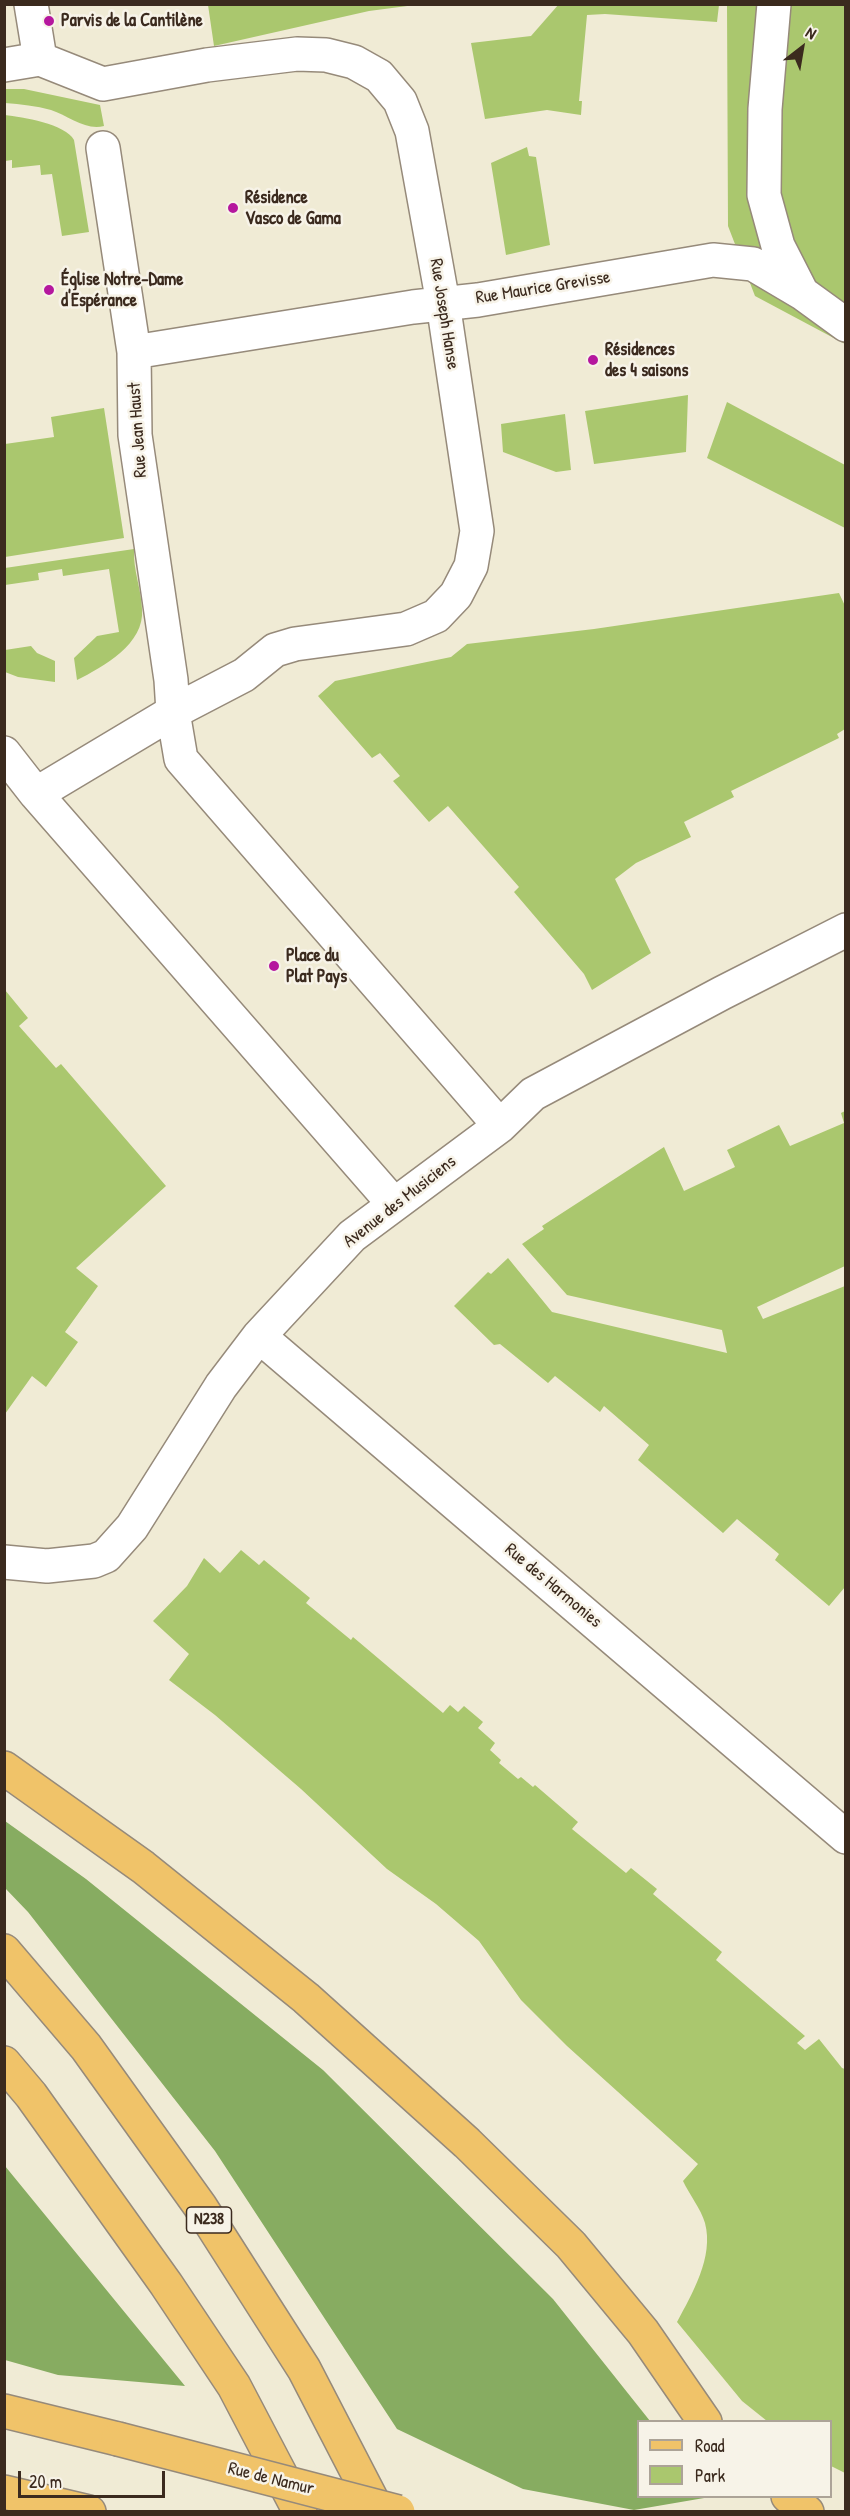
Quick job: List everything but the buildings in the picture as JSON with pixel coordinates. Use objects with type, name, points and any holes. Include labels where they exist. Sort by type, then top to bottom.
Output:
[{"type":"main road","points":[[4,1768],[143,1866],[306,1998],[467,2143],[571,2245],[643,2332],[704,2420]]},
{"type":"main road","name":"N238","points":[[4,1951],[86,2047],[200,2206],[304,2369],[378,2511]]},
{"type":"main road","points":[[4,2063],[31,2095],[166,2284],[234,2386],[300,2511]]},
{"type":"main road","name":"Rue de Namur","points":[[4,2411],[398,2511]]},
{"type":"main road","points":[[4,2493],[88,2511]]},
{"type":"main road","points":[[791,2498],[807,2511]]},
{"type":"street","points":[[4,65],[39,59],[31,4]]},
{"type":"street","points":[[774,4],[765,109],[764,195],[778,246],[802,293]]},
{"type":"street","name":"Rue Joseph Hanse","points":[[39,59],[103,84],[207,65],[297,54],[326,55],[354,62],[379,76],[400,101],[412,131],[443,303],[477,531],[471,566],[456,595],[436,616],[406,629],[295,644],[275,650],[244,675],[173,712]]},
{"type":"street","name":"Rue Jean Haust","points":[[103,148],[134,352],[135,435],[171,680],[173,712]]},
{"type":"street","name":"Rue Maurice Grevisse","points":[[134,352],[443,303],[478,300],[713,260],[753,264],[802,293],[846,324]]},
{"type":"street","points":[[36,794],[173,712],[181,759],[500,1126]]},
{"type":"street","points":[[4,753],[36,794],[393,1203]]},
{"type":"street","name":"Avenue des Musiciens","points":[[4,1562],[47,1566],[94,1561],[106,1556],[132,1527],[221,1386],[259,1336],[352,1236],[393,1203],[500,1126],[533,1094],[846,930]]},
{"type":"street","name":"Rue des Harmonies","points":[[259,1336],[846,1837]]},
{"type":"green space","points":[[208,4],[415,5],[369,11],[214,46]]},
{"type":"green space","points":[[559,4],[719,5],[717,22],[605,14],[587,15],[579,101],[582,101],[581,115],[547,110],[485,119],[471,43],[531,36]]},
{"type":"green space","points":[[727,5],[845,5],[845,344],[755,296],[728,226]]},
{"type":"green space","points":[[5,89],[24,89],[100,105],[104,126],[84,125],[45,109],[5,103]]},
{"type":"green space","points":[[5,115],[53,126],[69,134],[74,140],[89,232],[62,236],[52,174],[41,175],[40,165],[12,168],[12,160],[5,161]]},
{"type":"green space","points":[[527,147],[529,156],[536,157],[550,245],[506,255],[491,163]]},
{"type":"green space","points":[[688,395],[686,452],[594,464],[585,411]]},
{"type":"green space","points":[[727,402],[845,465],[845,528],[707,458]]},
{"type":"green space","points":[[104,408],[124,538],[5,557],[5,444],[54,437],[51,417]]},
{"type":"green space","points":[[565,414],[571,470],[556,472],[503,452],[501,424]]},
{"type":"green space","points":[[134,549],[142,609],[137,633],[130,643],[110,661],[77,680],[74,658],[97,636],[119,632],[109,569],[63,576],[62,569],[38,573],[39,580],[5,585],[5,568]]},
{"type":"green space","points":[[839,593],[846,608],[845,729],[837,734],[839,738],[731,791],[734,797],[684,822],[691,837],[636,863],[615,879],[651,953],[592,990],[584,974],[514,892],[519,887],[448,806],[429,822],[393,781],[400,776],[380,753],[372,758],[318,696],[335,681],[451,657],[467,644],[594,629]]},
{"type":"green space","points":[[31,646],[37,653],[55,661],[55,682],[18,677],[5,672],[5,650]]},
{"type":"green space","points":[[5,990],[28,1018],[19,1026],[56,1068],[61,1064],[166,1186],[76,1268],[98,1286],[65,1332],[78,1342],[46,1387],[32,1376],[5,1414]]},
{"type":"green space","points":[[845,1111],[845,1266],[757,1307],[763,1319],[845,1286],[845,1587],[829,1606],[775,1560],[779,1554],[737,1519],[723,1533],[638,1460],[649,1445],[604,1406],[600,1412],[555,1376],[548,1383],[500,1344],[494,1345],[454,1306],[488,1272],[491,1274],[508,1258],[552,1312],[727,1353],[722,1330],[567,1295],[522,1244],[544,1229],[542,1226],[664,1147],[684,1191],[735,1167],[727,1150],[779,1125],[790,1146],[844,1123],[841,1113]]},
{"type":"green space","points":[[241,1550],[259,1565],[264,1560],[310,1598],[306,1603],[351,1640],[353,1637],[443,1713],[450,1705],[458,1712],[464,1706],[483,1722],[478,1728],[495,1743],[490,1750],[501,1760],[499,1763],[518,1779],[521,1777],[533,1787],[535,1785],[578,1822],[572,1829],[626,1873],[631,1868],[657,1889],[653,1894],[722,1952],[716,1960],[805,2036],[797,2043],[805,2050],[819,2039],[845,2069],[845,2473],[832,2466],[832,2420],[766,2420],[742,2401],[677,2322],[700,2275],[707,2249],[705,2223],[683,2181],[698,2164],[567,2046],[521,2000],[479,1941],[436,1904],[387,1869],[301,1789],[215,1715],[169,1680],[189,1654],[153,1621],[187,1586],[204,1558],[220,1573]]},
{"type":"green space","points":[[5,1821],[86,1879],[323,2070],[553,2299],[649,2420],[637,2420],[637,2498],[704,2498],[634,2510],[523,2489],[397,2429],[215,2151],[28,1912],[5,1888]]},
{"type":"green space","points":[[5,2166],[185,2386],[58,2375],[5,2360]]},
{"type":"place","name":"Parvis de la Cantilène","points":[[49,21]]},
{"type":"place","name":"Résidence Vasco de Gama","points":[[233,208]]},
{"type":"place","name":"Église Notre-Dame d'Espérance","points":[[49,290]]},
{"type":"place","name":"Résidences des 4 saisons","points":[[593,360]]},
{"type":"place","name":"Place du Plat Pays","points":[[274,966]]}]
